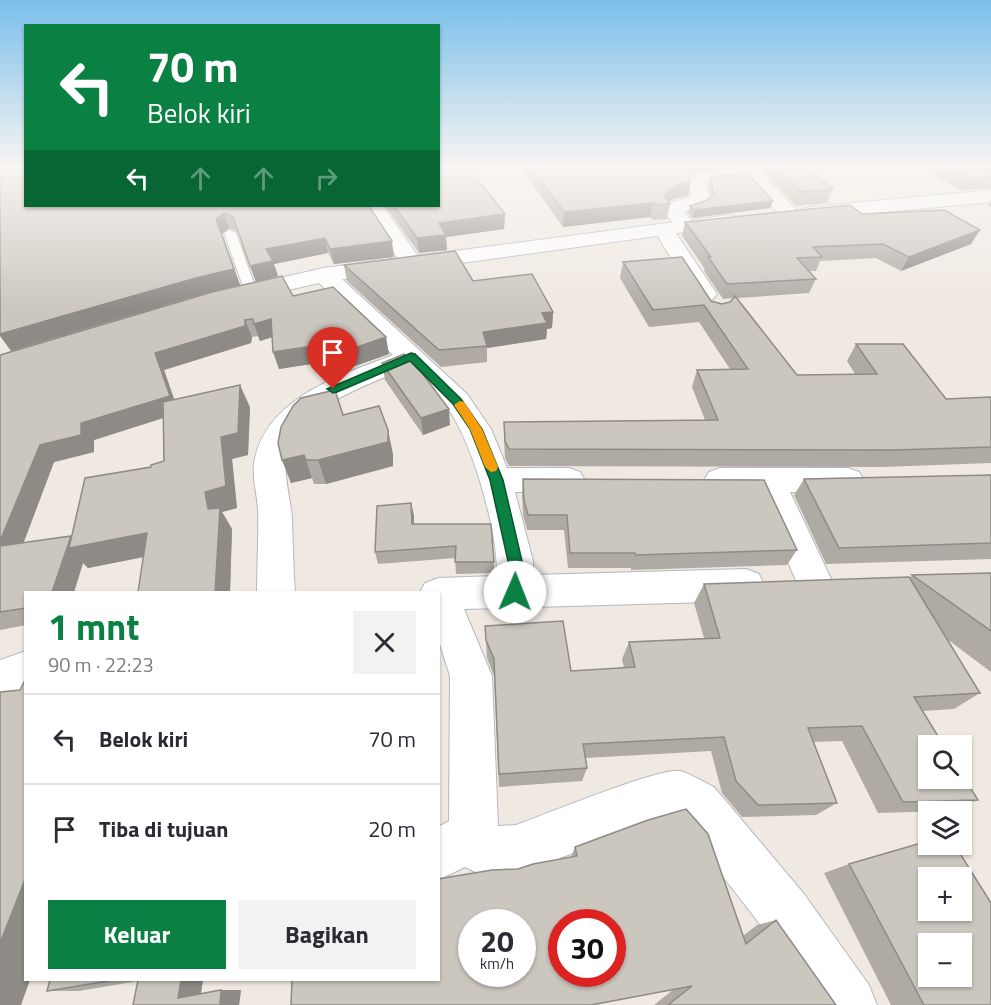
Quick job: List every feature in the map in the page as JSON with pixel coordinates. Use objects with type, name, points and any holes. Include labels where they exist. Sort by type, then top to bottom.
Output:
[{"type":"street","points":[[380,215],[411,262]]},
{"type":"street","points":[[676,215],[687,227]]},
{"type":"street","points":[[768,217],[790,215]]},
{"type":"street","points":[[221,298],[324,275],[746,219]]},
{"type":"street","points":[[664,230],[716,311]]},
{"type":"street","points":[[324,275],[457,401],[476,429],[496,480],[515,561],[515,592]]},
{"type":"street","points":[[276,591],[274,506],[270,459],[278,435],[299,413],[333,389],[411,357]]},
{"type":"street","points":[[496,480],[603,480]]},
{"type":"street","points":[[685,480],[882,481]]},
{"type":"street","points":[[440,596],[832,582],[768,480]]},
{"type":"street","points":[[440,600],[457,636],[471,676],[471,774],[456,844],[484,851],[516,850],[638,804],[678,794],[687,797],[697,804],[785,913],[849,1005]]},
{"type":"street","points":[[0,680],[24,671]]},
{"type":"lane","points":[[230,233],[251,292]]},
{"type":"building","points":[[0,215],[221,215],[216,219],[234,269],[0,334]]},
{"type":"building","points":[[228,215],[375,215],[392,241],[330,249],[325,238],[266,249],[273,261],[250,266],[233,217]]},
{"type":"building","points":[[400,215],[498,215],[439,223],[446,235],[417,238]]},
{"type":"building","points":[[754,215],[953,215],[980,230],[909,257],[883,244],[813,247],[822,257],[797,258],[816,279],[727,284],[708,257],[711,257],[685,222]]},
{"type":"building","points":[[455,251],[473,281],[532,274],[553,312],[542,313],[547,323],[483,332],[487,346],[439,350],[344,265]]},
{"type":"building","points":[[682,257],[711,301],[722,304],[730,302],[735,296],[797,375],[877,374],[856,344],[903,344],[946,399],[991,397],[991,447],[894,450],[509,449],[505,441],[504,422],[718,420],[697,370],[748,369],[704,305],[653,310],[623,262]]},
{"type":"building","points":[[282,276],[293,296],[333,287],[386,337],[320,360],[313,346],[273,352],[271,319],[254,324],[253,319],[245,320],[245,326],[155,353],[170,396],[81,423],[81,435],[40,445],[0,541],[0,355],[212,292]]},
{"type":"building","points":[[404,354],[416,365],[449,409],[421,418],[382,363]]},
{"type":"building","points":[[240,385],[238,433],[221,437],[226,486],[205,492],[208,509],[220,508],[215,591],[138,591],[147,533],[69,548],[85,478],[151,467],[151,465],[164,461],[163,402]]},
{"type":"building","points":[[335,390],[343,415],[379,406],[388,430],[388,442],[318,460],[306,460],[304,455],[282,460],[278,443],[281,427],[293,406],[301,398]]},
{"type":"building","points":[[991,475],[991,543],[839,548],[804,479]]},
{"type":"building","points":[[523,479],[764,480],[797,550],[636,555],[635,553],[570,553],[567,515],[528,515],[524,500]]},
{"type":"building","points":[[411,503],[412,524],[491,524],[494,562],[455,562],[456,546],[375,552],[377,506]]},
{"type":"building","points":[[71,536],[52,591],[24,591],[24,608],[0,612],[0,546]]},
{"type":"building","points":[[991,573],[991,631],[912,575]]},
{"type":"building","points":[[909,577],[980,693],[914,697],[937,735],[918,735],[918,789],[971,789],[978,800],[903,802],[862,726],[808,728],[837,803],[758,805],[736,781],[724,737],[583,744],[587,768],[499,774],[494,659],[486,640],[485,626],[563,621],[571,671],[635,667],[629,642],[720,638],[704,584]]},
{"type":"building","points":[[24,682],[24,882],[0,943],[0,692],[20,690]]},
{"type":"building","points":[[686,809],[708,834],[746,944],[776,920],[836,1005],[668,1005],[692,986],[591,1005],[291,1005],[292,981],[440,981],[440,879],[492,870],[518,869],[577,856],[575,847],[648,820]]},
{"type":"building","points":[[918,844],[918,855],[961,855],[968,867],[918,867],[918,921],[972,921],[972,873],[991,903],[991,1005],[924,1005],[849,864]]},
{"type":"building","points":[[50,981],[108,981],[47,991]]},
{"type":"building","points":[[138,981],[181,981],[178,998],[221,990],[220,1005],[133,1005]]},
{"type":"slow traffic","points":[[460,405],[476,429],[491,467]]},
{"type":"route","points":[[333,389],[411,357],[457,401],[476,429],[496,480],[515,561],[515,592]]}]
